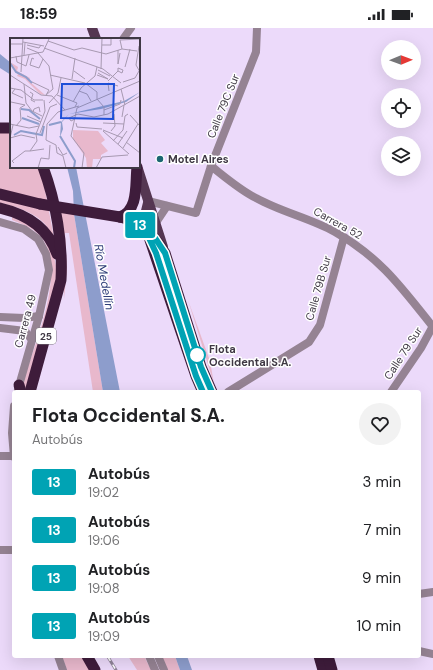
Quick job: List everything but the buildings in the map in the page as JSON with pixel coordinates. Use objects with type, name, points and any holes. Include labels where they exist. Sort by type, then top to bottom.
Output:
[{"type":"highway","points":[[43,168],[55,213],[61,261],[61,280]]},
{"type":"highway","points":[[120,217],[128,212],[134,202],[137,168]]},
{"type":"highway","points":[[0,194],[40,204],[120,217],[138,223],[155,238],[165,253],[201,367],[211,390]]},
{"type":"highway","name":"25","points":[[0,208],[25,216],[40,226],[48,235],[59,259],[61,280],[31,390]]},
{"type":"highway","points":[[138,223],[149,238],[156,253],[196,376],[202,390]]},
{"type":"highway","points":[[88,658],[95,670]]},
{"type":"highway","points":[[320,658],[323,670]]},
{"type":"highway","points":[[329,658],[332,670]]},
{"type":"main road","points":[[92,28],[96,38]]},
{"type":"main road","points":[[137,168],[165,253]]},
{"type":"main road","points":[[138,223],[145,214],[148,201]]},
{"type":"street","points":[[123,38],[131,28]]},
{"type":"street","name":"Calle 79C Sur","points":[[167,206],[196,213],[211,166],[256,52],[257,28]]},
{"type":"street","name":"Carrera 52","points":[[211,166],[256,198],[314,222],[344,238],[380,263],[433,327]]},
{"type":"street","points":[[148,201],[167,206],[155,224]]},
{"type":"street","name":"Carrera 49","points":[[0,222],[32,233],[38,239],[46,254],[48,274],[39,316],[19,390]]},
{"type":"street","name":"Calle 79B Sur","points":[[231,390],[309,342],[314,336],[320,325],[344,238]]},
{"type":"street","points":[[0,317],[24,318],[39,316]]},
{"type":"street","name":"Calle 79 Sur","points":[[392,390],[433,327]]},
{"type":"street","points":[[0,328],[25,331],[32,340]]},
{"type":"street","points":[[0,456],[12,456]]},
{"type":"street","points":[[0,550],[12,550]]},
{"type":"street","points":[[421,594],[433,592]]},
{"type":"street","points":[[421,651],[433,654]]},
{"type":"street","points":[[59,658],[63,670]]},
{"type":"street","points":[[149,658],[155,670]]},
{"type":"street","points":[[159,658],[164,670]]},
{"type":"shaded area","points":[[0,132],[10,132],[10,168],[38,168],[44,185],[55,243],[49,230],[39,219],[27,211],[0,203]]},
{"type":"shaded area","points":[[57,211],[74,214],[103,390],[93,390],[69,233],[65,233],[67,270],[64,299],[63,264]]},
{"type":"shaded area","points":[[12,217],[34,226],[53,252],[57,270],[55,290],[28,390],[26,390],[22,384],[46,308],[50,286],[51,266],[48,249],[39,235],[23,224],[12,220]]},
{"type":"shaded area","points":[[188,300],[210,361],[214,384]]},
{"type":"shaded area","points":[[63,658],[84,658],[91,670],[67,670]]},
{"type":"shaded area","points":[[129,658],[145,658],[151,670],[137,670]]},
{"type":"shaded area","points":[[163,658],[176,658],[180,670],[167,670]]},
{"type":"water","points":[[0,54],[10,62],[10,74],[0,68]]},
{"type":"water","points":[[67,168],[76,168],[120,390],[103,390],[74,214],[73,191]]},
{"type":"water","points":[[176,658],[188,658],[192,670],[180,670]]},
{"type":"railway","points":[[109,658],[116,670]]},
{"type":"bus line","name":"13","points":[[202,390],[196,376],[156,253],[149,238],[138,223],[155,238],[165,253],[201,367],[211,390]]},
{"type":"place","name":"Motel Aires","points":[[160,159]]},
{"type":"place","name":"Flota Occidental S.A.","points":[[197,355]]},
{"type":"water label","name":"Río Medellín","points":[[104,277]]}]
